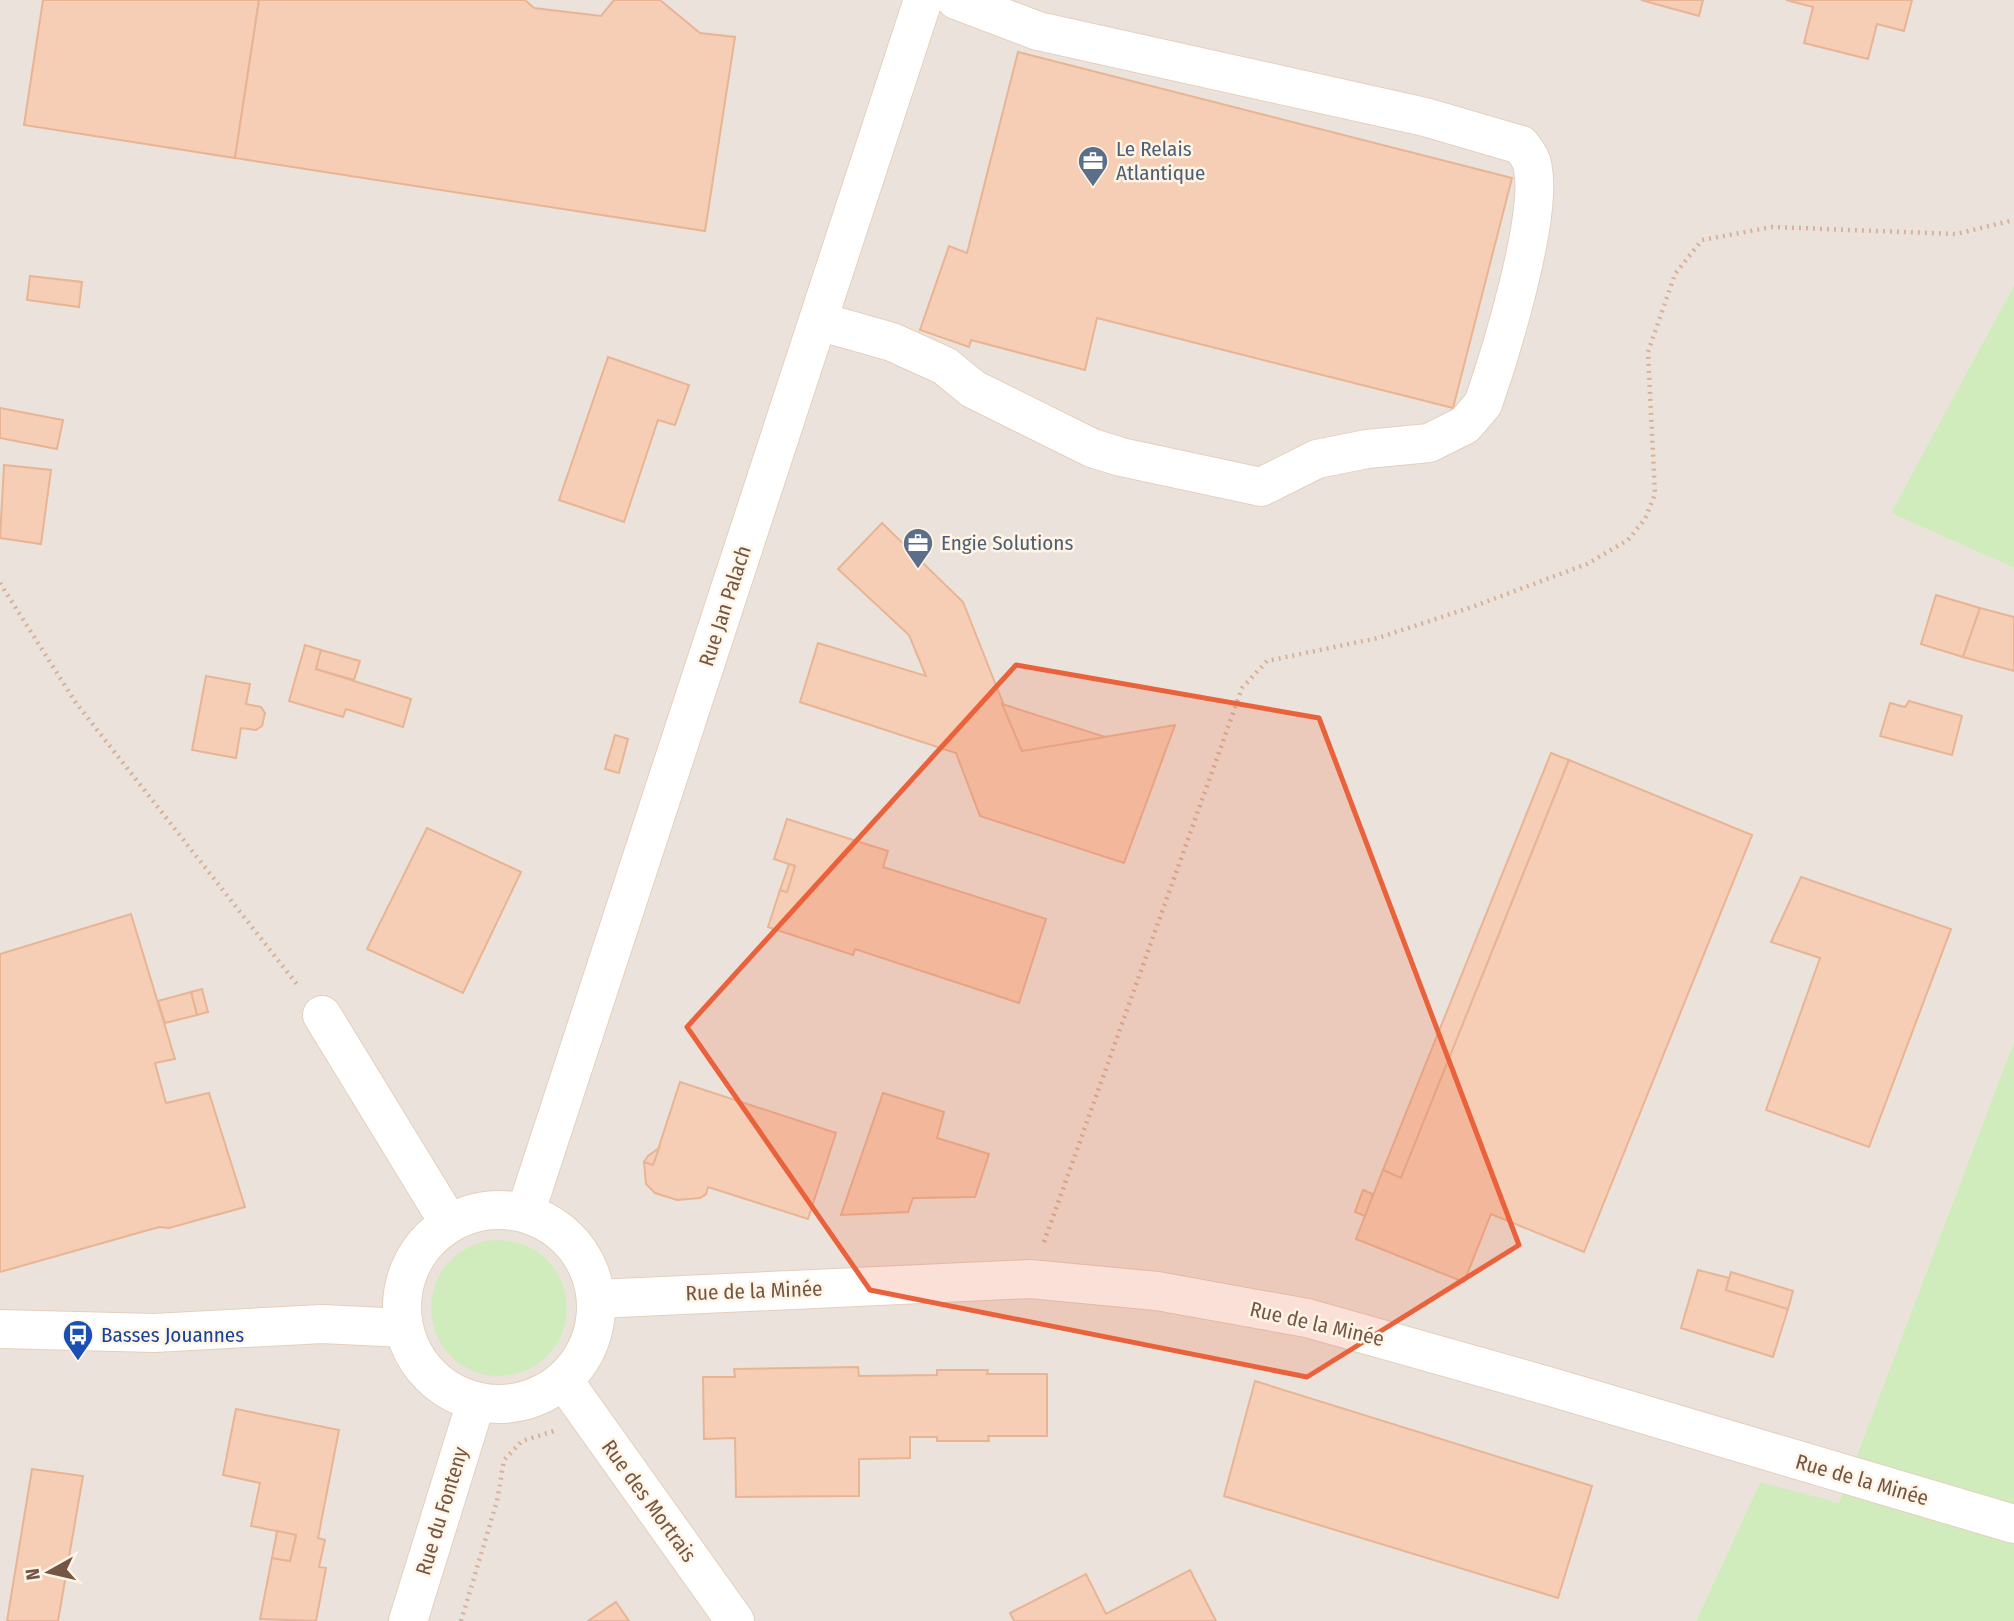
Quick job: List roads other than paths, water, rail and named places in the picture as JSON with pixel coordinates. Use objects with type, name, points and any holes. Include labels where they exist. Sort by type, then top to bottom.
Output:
[{"type":"street","name":"Rue Jan Palach","points":[[526,1211],[923,0]]},
{"type":"street","points":[[818,320],[892,342],[934,361],[973,389],[1092,448],[1121,457],[1261,487],[1317,460],[1367,449],[1429,443],[1465,425],[1483,404],[1531,226],[1534,170],[1530,157],[1521,145],[1425,117],[1038,31],[956,0]]},
{"type":"street","points":[[322,1015],[449,1223]]},
{"type":"street","points":[[504,1209],[526,1211],[556,1228],[577,1247],[590,1271],[597,1299],[591,1339],[583,1357],[564,1381],[544,1394],[523,1402],[499,1405],[476,1402],[451,1392],[430,1375],[414,1353],[404,1328],[402,1304],[406,1280],[416,1257],[430,1238],[449,1223],[476,1212],[504,1209]]},
{"type":"street","name":"Rue de la Minée","points":[[597,1299],[1030,1279],[1157,1291],[1307,1318],[1548,1386],[2014,1524]]},
{"type":"street","points":[[0,1329],[153,1333],[321,1324],[404,1328]]},
{"type":"street","name":"Rue des Mortrais","points":[[564,1381],[735,1621]]},
{"type":"street","name":"Rue du Fonteny","points":[[408,1621],[476,1402]]},
{"type":"place","name":"Le Relais Atlantique","points":[[1093,188]]},
{"type":"place","name":"Engie Solutions","points":[[918,570]]},
{"type":"place","name":"Basses Jouannes","points":[[78,1362]]}]
